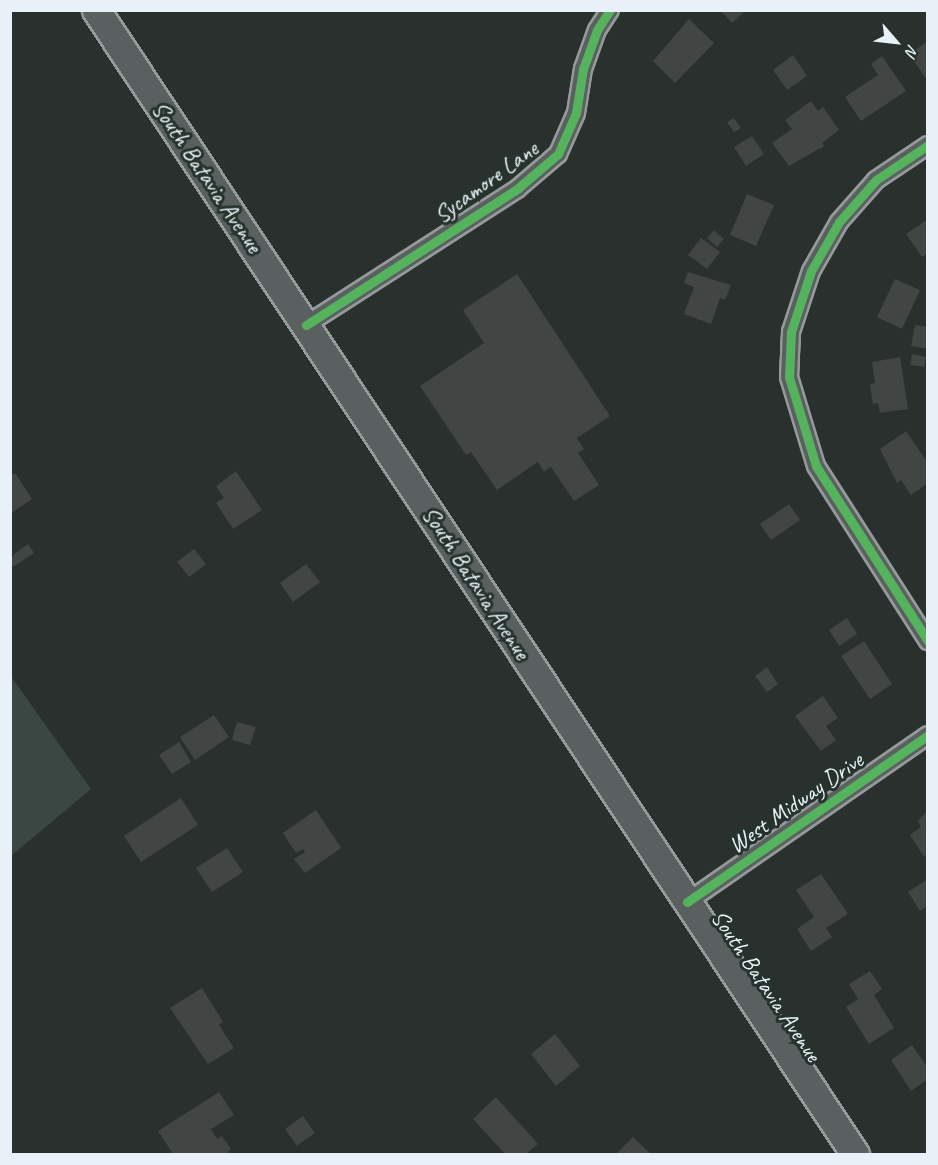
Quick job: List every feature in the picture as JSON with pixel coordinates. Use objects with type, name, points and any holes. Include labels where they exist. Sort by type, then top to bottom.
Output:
[{"type":"main road","name":"South Batavia Avenue","points":[[96,10],[855,1155]]},
{"type":"street","name":"Sycamore Lane","points":[[306,325],[518,189],[558,154],[576,113],[583,69],[593,40],[610,10]]},
{"type":"street","points":[[927,145],[876,180],[839,222],[811,271],[791,332],[789,377],[816,466],[927,641]]},
{"type":"street","name":"West Midway Drive","points":[[687,902],[927,735]]},
{"type":"shaded area","points":[[10,675],[91,789],[11,856],[10,856]]},
{"type":"building","points":[[720,10],[746,10],[732,23]]},
{"type":"building","points":[[689,19],[714,43],[675,83],[653,61]]},
{"type":"building","points":[[928,41],[928,76],[925,77],[909,54]]},
{"type":"building","points":[[793,55],[807,76],[787,90],[773,70]]},
{"type":"building","points":[[882,56],[906,91],[861,121],[845,97],[878,75],[871,64]]},
{"type":"building","points":[[811,101],[818,111],[823,107],[839,130],[822,143],[824,146],[789,166],[772,143],[792,129],[785,120]]},
{"type":"building","points":[[734,118],[741,128],[734,132],[727,122]]},
{"type":"building","points":[[752,136],[764,154],[746,166],[734,147]]},
{"type":"building","points":[[747,194],[774,205],[756,246],[730,235]]},
{"type":"building","points":[[928,219],[928,253],[922,257],[906,234]]},
{"type":"building","points":[[714,230],[724,239],[717,247],[707,238]]},
{"type":"building","points":[[701,238],[720,252],[707,269],[688,255]]},
{"type":"building","points":[[688,272],[731,285],[725,300],[720,298],[711,324],[684,314],[694,287],[684,283]]},
{"type":"building","points":[[517,274],[610,416],[577,438],[584,449],[578,453],[599,485],[574,501],[551,467],[544,472],[538,462],[497,490],[471,452],[466,455],[420,386],[484,343],[463,310]]},
{"type":"building","points":[[895,279],[920,290],[902,329],[877,317]]},
{"type":"building","points":[[915,325],[928,327],[928,349],[911,346]]},
{"type":"building","points":[[912,354],[926,357],[924,367],[910,365]]},
{"type":"building","points":[[900,357],[908,409],[880,413],[878,403],[873,404],[870,384],[875,383],[872,362]]},
{"type":"building","points":[[906,431],[928,463],[928,483],[911,495],[901,480],[897,483],[880,449]]},
{"type":"building","points":[[236,471],[262,510],[233,529],[216,503],[224,498],[216,486]]},
{"type":"building","points":[[15,473],[32,499],[10,514],[10,476]]},
{"type":"building","points":[[789,504],[800,520],[771,540],[760,524]]},
{"type":"building","points":[[28,544],[34,553],[13,567],[10,560],[14,554]]},
{"type":"building","points":[[194,549],[206,564],[189,577],[177,562]]},
{"type":"building","points":[[306,564],[320,582],[293,602],[280,583]]},
{"type":"building","points":[[847,618],[857,634],[839,646],[829,630]]},
{"type":"building","points":[[864,641],[892,684],[870,699],[841,656]]},
{"type":"building","points":[[767,667],[778,684],[767,692],[755,676]]},
{"type":"building","points":[[823,696],[838,718],[826,726],[836,740],[821,751],[795,716]]},
{"type":"building","points":[[214,715],[229,737],[195,760],[180,737]]},
{"type":"building","points":[[237,722],[256,727],[250,745],[232,740]]},
{"type":"building","points":[[179,742],[191,762],[172,774],[159,755]]},
{"type":"building","points":[[181,798],[198,825],[141,862],[124,836]]},
{"type":"building","points":[[316,810],[341,848],[305,873],[294,859],[305,852],[303,849],[296,853],[283,833]]},
{"type":"building","points":[[928,810],[928,854],[924,857],[910,835],[921,827],[918,821]]},
{"type":"building","points":[[227,848],[243,872],[212,892],[196,868]]},
{"type":"building","points":[[821,874],[848,914],[826,928],[832,937],[811,951],[797,929],[814,917],[796,890]]},
{"type":"building","points":[[928,879],[928,906],[920,911],[908,892]]},
{"type":"building","points":[[870,971],[882,989],[874,995],[894,1028],[869,1044],[846,1007],[858,999],[849,984]]},
{"type":"building","points":[[202,988],[223,1022],[219,1025],[234,1048],[208,1064],[170,1008]]},
{"type":"building","points":[[555,1034],[580,1066],[556,1086],[531,1054]]},
{"type":"building","points":[[912,1045],[928,1068],[928,1079],[911,1091],[891,1060]]},
{"type":"building","points":[[219,1092],[234,1115],[211,1129],[217,1139],[222,1136],[231,1149],[227,1154],[173,1154],[158,1131]]},
{"type":"building","points":[[496,1097],[538,1144],[526,1154],[505,1154],[473,1119]]},
{"type":"building","points":[[303,1116],[315,1133],[297,1146],[285,1129]]},
{"type":"building","points":[[633,1137],[651,1154],[616,1154]]},
{"type":"cycle path","points":[[306,325],[517,189],[558,154],[576,113],[583,69],[597,30],[610,10]]},
{"type":"cycle path","points":[[928,145],[876,180],[839,222],[811,271],[791,332],[789,377],[816,466],[928,641]]},
{"type":"cycle path","points":[[687,902],[928,735]]}]
